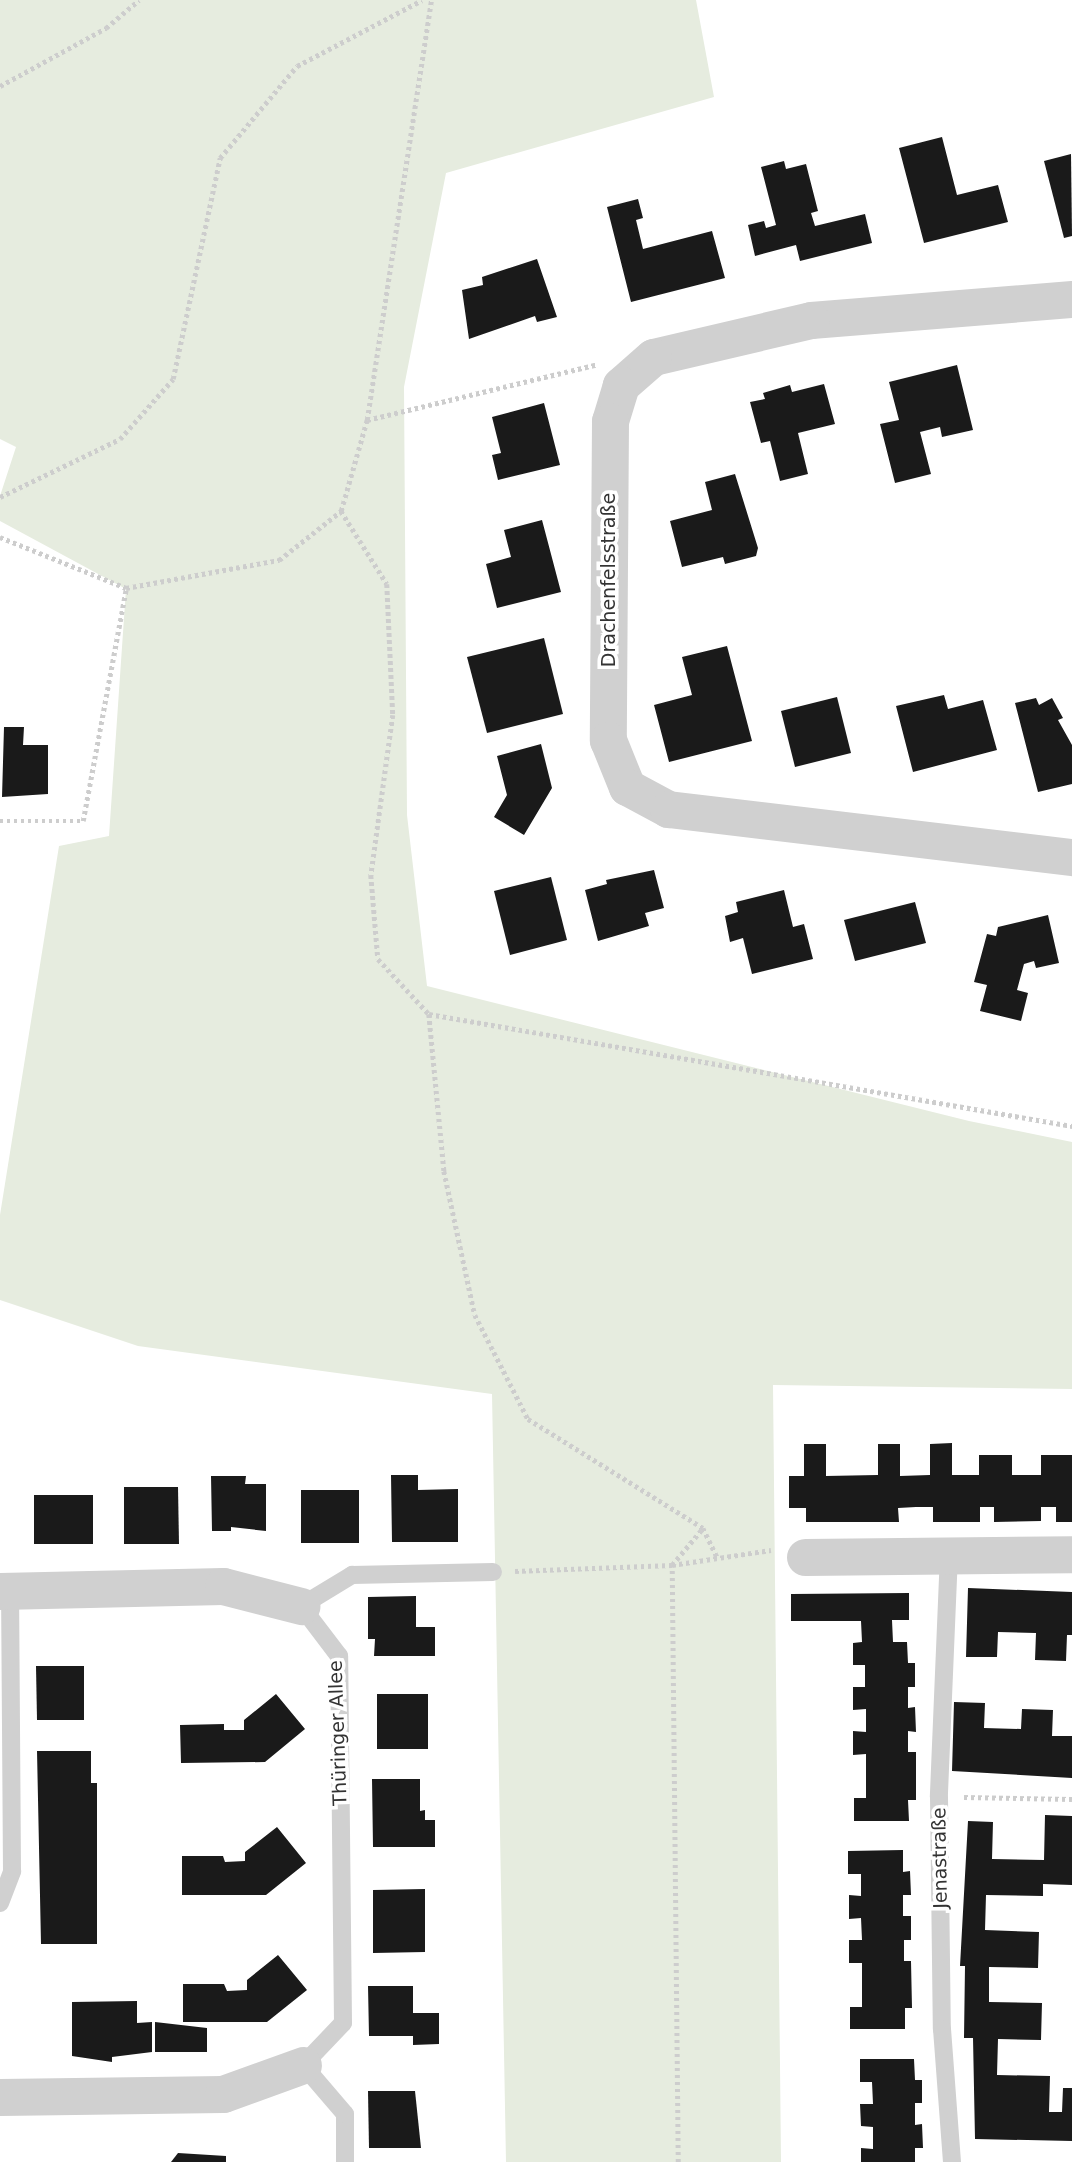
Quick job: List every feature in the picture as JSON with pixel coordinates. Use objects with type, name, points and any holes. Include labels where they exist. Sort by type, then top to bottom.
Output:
[{"type":"street","points":[[621,385],[653,357],[811,320],[1072,299]]},
{"type":"street","name":"Drachenfelsstraße","points":[[621,385],[610,421],[608,740],[626,787],[668,809],[1072,857]]},
{"type":"street","points":[[805,1558],[1072,1554]]},
{"type":"street","points":[[5,1592],[223,1586],[301,1606]]},
{"type":"street","name":"Thüringer Allee","points":[[0,2097],[223,2094],[303,2065]]},
{"type":"lane","name":"Jenastraße","points":[[949,1554],[939,1797],[942,2029],[952,2162]]},
{"type":"lane","points":[[301,1606],[352,1575],[493,1572]]},
{"type":"lane","points":[[0,1902],[12,1871],[5,1592]]},
{"type":"lane","name":"Thüringer Allee","points":[[301,1606],[339,1657],[343,2023],[303,2065]]},
{"type":"lane","points":[[303,2065],[345,2113],[345,2162]]},
{"type":"path","points":[[0,86],[106,29],[139,0]]},
{"type":"path","points":[[0,497],[120,439],[173,379],[220,158],[297,66],[422,0]]},
{"type":"path","points":[[0,537],[126,588],[279,560],[341,511],[368,420],[431,0]]},
{"type":"path","points":[[368,420],[592,363],[621,385]]},
{"type":"path","points":[[341,511],[387,584],[393,715],[372,876],[378,958],[429,1014],[444,1171],[475,1315],[528,1419],[703,1528],[717,1556]]},
{"type":"path","points":[[0,821],[83,821],[126,588]]},
{"type":"path","points":[[429,1014],[1072,1126]]},
{"type":"path","points":[[678,2162],[672,1565],[703,1528]]},
{"type":"path","points":[[493,1572],[672,1565],[717,1556],[782,1549],[805,1558]]},
{"type":"path","points":[[939,1797],[1072,1799]]},
{"type":"shaded area","points":[[0,0],[696,0],[714,97],[446,173],[404,387],[407,815],[427,986],[969,1121],[1072,1142],[1072,1389],[773,1385],[781,2162],[506,2162],[492,1394],[138,1346],[0,1300],[0,1215],[59,846],[109,836],[126,589],[0,521],[0,496],[16,447],[0,439]]},
{"type":"building","points":[[942,137],[957,195],[998,185],[1008,222],[924,243],[899,148]]},
{"type":"building","points":[[1071,154],[1072,236],[1064,238],[1044,161]]},
{"type":"building","points":[[784,161],[786,169],[806,164],[818,211],[811,213],[815,226],[865,214],[872,243],[800,261],[796,245],[755,256],[748,225],[764,221],[766,228],[776,225],[761,167]]},
{"type":"building","points":[[638,199],[643,218],[636,220],[643,249],[712,231],[725,278],[631,302],[607,207]]},
{"type":"building","points":[[537,259],[557,317],[537,322],[535,316],[469,339],[462,290],[483,285],[482,277]]},
{"type":"building","points":[[957,365],[973,430],[942,437],[940,427],[920,432],[931,474],[895,483],[880,424],[899,420],[889,382]]},
{"type":"building","points":[[824,384],[835,424],[798,433],[808,474],[780,481],[770,441],[761,443],[750,402],[765,399],[763,393],[790,385],[792,392]]},
{"type":"building","points":[[544,403],[560,465],[498,480],[492,455],[501,453],[492,417]]},
{"type":"building","points":[[735,474],[758,548],[756,556],[725,564],[723,557],[682,567],[670,521],[712,510],[705,482]]},
{"type":"building","points":[[542,520],[561,592],[497,608],[486,564],[511,557],[504,530]]},
{"type":"building","points":[[544,638],[563,714],[487,733],[467,657]]},
{"type":"building","points":[[727,646],[752,741],[669,762],[654,705],[692,695],[682,657]]},
{"type":"building","points":[[944,695],[948,709],[983,700],[997,750],[913,772],[896,706]]},
{"type":"building","points":[[837,697],[851,753],[795,767],[781,711]]},
{"type":"building","points":[[1036,698],[1039,705],[1052,698],[1063,718],[1058,720],[1072,745],[1072,784],[1038,792],[1015,703]]},
{"type":"building","points":[[4,727],[24,727],[23,745],[48,745],[48,794],[2,797]]},
{"type":"building","points":[[541,744],[552,788],[524,835],[494,817],[507,795],[497,756]]},
{"type":"building","points":[[654,870],[664,908],[645,913],[649,926],[598,941],[585,890],[607,884],[606,880]]},
{"type":"building","points":[[551,877],[567,940],[510,955],[494,891]]},
{"type":"building","points":[[784,890],[793,927],[804,924],[813,959],[752,974],[743,938],[730,942],[725,916],[738,912],[736,902]]},
{"type":"building","points":[[915,902],[926,943],[855,961],[844,920]]},
{"type":"building","points":[[1048,915],[1059,963],[1036,968],[1034,961],[1024,964],[1017,990],[1028,993],[1021,1021],[980,1011],[987,985],[974,982],[987,934],[996,936],[998,927]]},
{"type":"building","points":[[952,1443],[952,1475],[979,1475],[979,1455],[1012,1455],[1012,1475],[1041,1475],[1041,1455],[1072,1455],[1072,1522],[1056,1522],[1056,1507],[1041,1507],[1041,1521],[994,1522],[994,1507],[980,1507],[980,1522],[933,1522],[933,1507],[916,1507],[898,1508],[899,1522],[806,1522],[806,1508],[789,1508],[789,1476],[804,1476],[804,1444],[826,1444],[826,1476],[878,1475],[878,1444],[900,1444],[900,1476],[930,1475],[930,1444]]},
{"type":"building","points":[[391,1475],[418,1475],[418,1490],[458,1489],[458,1542],[392,1542]]},
{"type":"building","points":[[211,1476],[246,1476],[245,1484],[266,1484],[266,1531],[231,1527],[231,1531],[212,1531]]},
{"type":"building","points":[[124,1487],[178,1487],[179,1544],[124,1544]]},
{"type":"building","points":[[301,1490],[359,1490],[359,1543],[301,1543]]},
{"type":"building","points":[[34,1495],[93,1495],[93,1544],[34,1544]]},
{"type":"building","points":[[968,1588],[1072,1592],[1072,1635],[1067,1635],[1066,1661],[1035,1660],[1036,1633],[998,1632],[997,1657],[966,1657]]},
{"type":"building","points":[[909,1593],[909,1620],[892,1620],[893,1642],[907,1642],[908,1663],[915,1663],[915,1687],[908,1687],[908,1708],[915,1707],[916,1732],[908,1731],[908,1752],[916,1752],[916,1800],[908,1800],[909,1821],[854,1821],[854,1798],[866,1798],[866,1754],[853,1755],[853,1731],[866,1732],[866,1709],[853,1710],[853,1687],[865,1687],[865,1665],[853,1665],[853,1643],[862,1642],[861,1621],[791,1621],[791,1594]]},
{"type":"building","points":[[416,1596],[416,1627],[435,1627],[435,1656],[374,1656],[375,1639],[368,1639],[368,1597]]},
{"type":"building","points":[[36,1666],[84,1666],[84,1720],[37,1720]]},
{"type":"building","points":[[276,1694],[305,1729],[265,1762],[181,1763],[180,1725],[224,1724],[224,1730],[244,1730],[244,1720]]},
{"type":"building","points":[[377,1694],[428,1694],[428,1749],[377,1749]]},
{"type":"building","points":[[954,1702],[985,1703],[984,1728],[1021,1729],[1022,1709],[1053,1710],[1052,1736],[1072,1736],[1072,1778],[952,1771]]},
{"type":"building","points":[[37,1751],[91,1751],[91,1783],[97,1783],[97,1944],[41,1944]]},
{"type":"building","points":[[372,1779],[420,1779],[420,1811],[425,1810],[425,1820],[435,1820],[435,1847],[373,1847]]},
{"type":"building","points":[[1045,1815],[1072,1816],[1072,1885],[1043,1884],[1043,1896],[986,1895],[985,1930],[1039,1932],[1038,1968],[989,1967],[989,2002],[1042,2003],[1041,2040],[998,2039],[997,2075],[1050,2076],[1049,2112],[1062,2112],[1063,2088],[1072,2088],[1072,2141],[975,2139],[973,2038],[964,2038],[965,1966],[960,1966],[968,1821],[993,1822],[992,1859],[1044,1860]]},
{"type":"building","points":[[277,1827],[306,1863],[266,1895],[182,1895],[182,1856],[223,1856],[225,1862],[245,1861],[245,1852]]},
{"type":"building","points":[[903,1850],[903,1872],[910,1871],[911,1895],[903,1895],[903,1916],[911,1916],[911,1940],[904,1940],[904,1961],[911,1961],[912,2008],[905,2008],[905,2029],[850,2029],[850,2007],[862,2007],[862,1963],[849,1963],[849,1940],[862,1940],[861,1918],[849,1919],[849,1895],[861,1896],[861,1874],[848,1874],[848,1851]]},
{"type":"building","points":[[425,1889],[425,1952],[373,1953],[373,1890]]},
{"type":"building","points":[[278,1955],[307,1990],[267,2022],[183,2022],[183,1984],[224,1984],[227,1991],[247,1990],[247,1980]]},
{"type":"building","points":[[368,1986],[413,1986],[413,2013],[439,2013],[439,2044],[413,2045],[413,2036],[369,2036]]},
{"type":"building","points":[[137,2001],[137,2023],[152,2022],[152,2052],[112,2057],[112,2062],[72,2056],[72,2002]]},
{"type":"building","points":[[155,2022],[207,2028],[207,2052],[155,2052]]},
{"type":"building","points":[[860,2059],[914,2059],[915,2080],[922,2080],[922,2103],[915,2103],[915,2125],[922,2124],[923,2148],[915,2148],[915,2162],[861,2162],[861,2148],[873,2149],[873,2127],[861,2126],[860,2104],[873,2104],[872,2082],[860,2082]]},
{"type":"building","points":[[368,2091],[415,2091],[421,2148],[369,2148]]},
{"type":"building","points":[[178,2153],[226,2156],[226,2162],[171,2162]]}]
